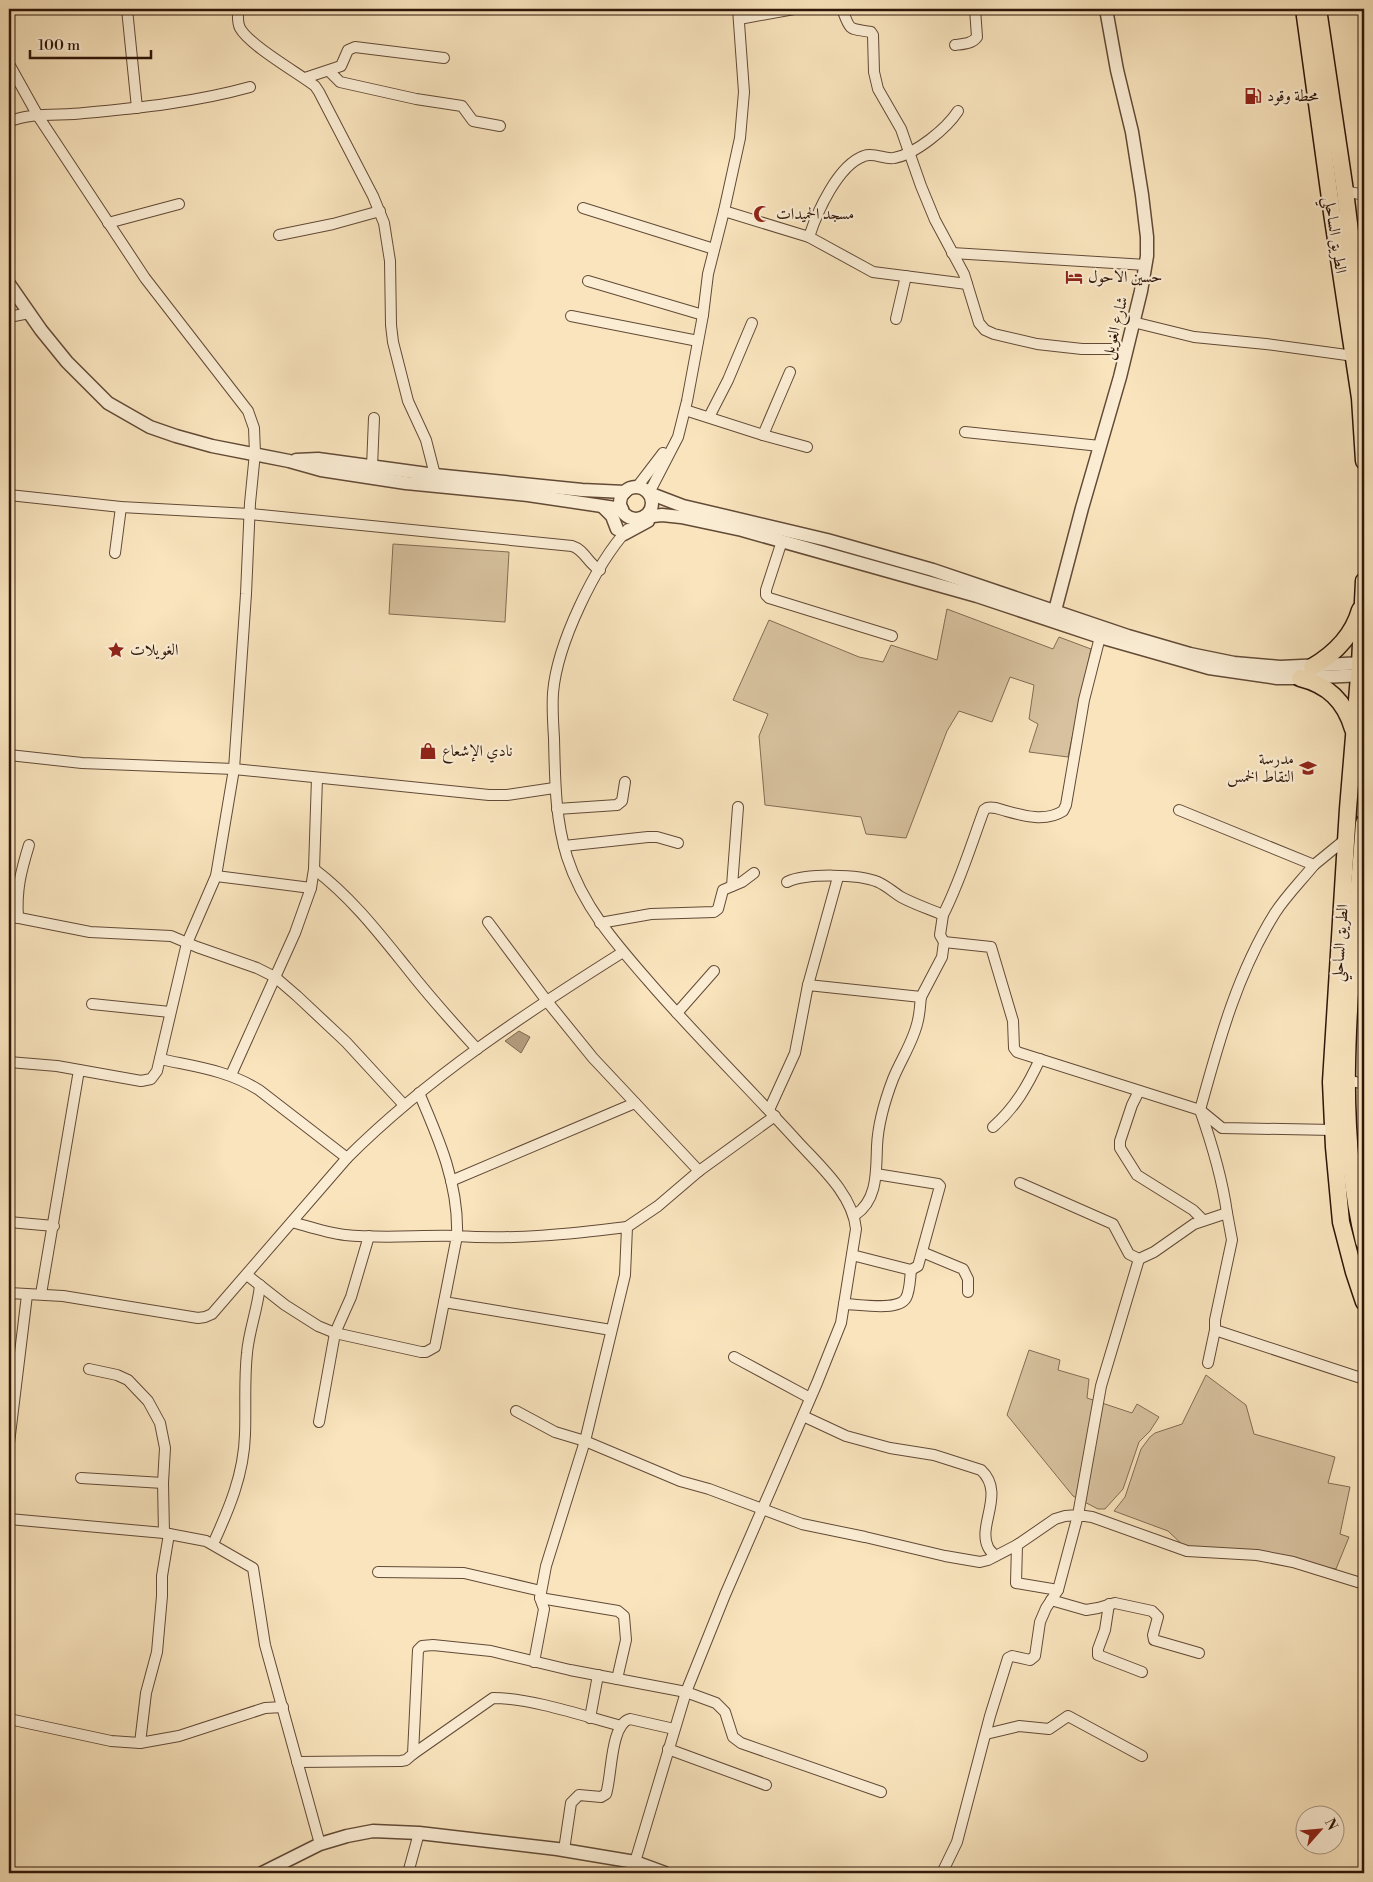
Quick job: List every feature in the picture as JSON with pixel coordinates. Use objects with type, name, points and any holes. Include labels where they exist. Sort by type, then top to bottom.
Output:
[{"type":"highway","name":"الطريق الساحلي","points":[[1304,9],[1332,213],[1359,351]]},
{"type":"highway","name":"الطريق الساحلي","points":[[1318,9],[1345,191],[1359,351],[1364,461]]},
{"type":"highway","name":"الطريق الساحلي","points":[[1364,581],[1362,669],[1354,741],[1331,1082],[1341,1222],[1364,1302]]},
{"type":"highway","points":[[1354,741],[1349,716],[1334,695],[1306,673],[1330,655],[1345,640],[1359,615],[1364,596]]},
{"type":"highway","name":"الطريق الساحلي","points":[[1364,823],[1349,1018],[1347,1080],[1349,1145],[1355,1206],[1364,1242]]},
{"type":"street","points":[[127,9],[137,108]]},
{"type":"street","points":[[238,9],[239,24],[244,34],[320,92],[380,211],[388,243],[390,261],[393,342],[406,394],[426,440],[435,475]]},
{"type":"street","points":[[621,532],[650,511],[652,506],[652,489],[656,477],[678,437],[685,410],[714,249],[736,158],[742,117],[743,83],[739,14],[794,9]]},
{"type":"street","points":[[842,9],[848,24],[853,30],[872,33],[874,72],[878,89],[901,129],[935,220],[958,261],[979,323],[985,330],[994,334],[1037,344],[1082,349],[1127,349]]},
{"type":"street","points":[[955,45],[969,43],[977,37],[975,9]]},
{"type":"street","name":"شارع الغويل","points":[[1054,616],[1100,446],[1112,409],[1146,265],[1147,237],[1142,195],[1132,132],[1117,70],[1106,9]]},
{"type":"street","points":[[304,78],[341,66],[348,50],[355,47],[444,58]]},
{"type":"street","points":[[9,64],[38,116],[108,223],[151,285],[248,411],[254,428],[255,453],[234,769],[216,876],[187,943],[160,1059],[154,1076],[146,1080],[9,1062]]},
{"type":"street","points":[[329,71],[340,82],[416,99],[462,106],[473,120],[500,126]]},
{"type":"street","points":[[9,122],[21,118],[137,108],[206,98],[250,87]]},
{"type":"street","points":[[809,237],[830,189],[852,163],[868,155],[894,158],[910,151],[946,127],[958,110]]},
{"type":"street","points":[[1345,191],[1364,195]]},
{"type":"street","points":[[108,223],[179,204]]},
{"type":"street","points":[[583,208],[714,249]]},
{"type":"street","points":[[279,235],[333,224],[380,211]]},
{"type":"street","points":[[724,211],[809,237],[873,272],[967,284]]},
{"type":"street","points":[[952,253],[1146,265]]},
{"type":"street","points":[[896,319],[906,276]]},
{"type":"street","points":[[588,281],[703,315]]},
{"type":"street","points":[[9,284],[67,362],[108,403],[150,427],[176,436],[212,446],[289,461],[314,469],[364,477],[582,502],[622,509],[628,516],[642,518],[662,515],[681,517],[742,530],[1054,616],[1070,616],[1128,636],[1212,659],[1306,673]]},
{"type":"street","points":[[9,317],[29,313]]},
{"type":"street","points":[[570,316],[698,341]]},
{"type":"street","points":[[1133,322],[1194,337],[1359,351]]},
{"type":"street","points":[[709,418],[728,380],[752,323]]},
{"type":"street","points":[[763,435],[790,372]]},
{"type":"street","points":[[685,410],[807,447]]},
{"type":"street","points":[[372,467],[374,418]]},
{"type":"street","points":[[635,1862],[686,1692],[761,1509],[803,1416],[841,1323],[856,1229],[855,1215],[843,1195],[825,1172],[677,1013],[600,923],[581,890],[564,846],[554,788],[553,710],[555,679],[566,638],[621,532],[621,500],[649,473],[680,427]]},
{"type":"street","points":[[964,432],[1100,446]]},
{"type":"street","points":[[289,461],[318,459],[435,475],[582,490],[652,489],[667,501],[874,553],[1032,603],[1054,616],[1100,637],[1209,668],[1253,676],[1362,669]]},
{"type":"street","points":[[9,495],[121,507],[250,514],[572,546],[581,550],[589,561],[602,567]]},
{"type":"street","points":[[115,553],[121,507]]},
{"type":"street","points":[[603,507],[612,516],[621,532]]},
{"type":"street","points":[[621,532],[662,515]]},
{"type":"street","points":[[782,541],[766,590],[766,595],[769,598],[892,636]]},
{"type":"street","points":[[1032,603],[1044,601],[1060,592],[1064,606],[1070,616]]},
{"type":"street","points":[[855,1215],[866,1205],[872,1194],[882,1114],[893,1080],[913,1037],[918,1020],[921,997],[931,976],[940,964],[944,942],[940,935],[943,916],[955,892],[984,810],[994,807],[1028,817],[1052,816],[1063,812],[1066,805],[1084,700],[1100,637]]},
{"type":"street","points":[[9,755],[82,763],[234,769],[489,795],[554,788]]},
{"type":"street","points":[[231,1075],[295,933],[311,888],[314,869],[317,778]]},
{"type":"street","points":[[557,809],[617,805],[622,801],[625,782]]},
{"type":"street","points":[[732,886],[738,807]]},
{"type":"street","points":[[1179,810],[1314,865]]},
{"type":"street","points":[[564,846],[648,837],[657,837],[678,843]]},
{"type":"street","points":[[1208,1363],[1232,1240],[1215,1152],[1200,1110],[1223,1027],[1240,980],[1254,950],[1276,912],[1314,865],[1347,838]]},
{"type":"street","points":[[29,845],[19,877],[14,917],[90,932],[171,936],[257,968],[275,977],[346,1042],[404,1105]]},
{"type":"street","points":[[314,869],[335,885],[353,903],[442,1012],[478,1049]]},
{"type":"street","points":[[600,923],[650,914],[714,912],[718,908],[722,892],[742,882],[754,873]]},
{"type":"street","points":[[216,876],[311,888]]},
{"type":"street","points":[[787,882],[808,876],[860,878],[876,881],[902,897],[943,916]]},
{"type":"street","points":[[292,1222],[325,1232],[345,1235],[489,1238],[565,1234],[627,1227],[658,1206],[698,1171],[772,1113],[795,1053],[808,985],[838,877]]},
{"type":"street","points":[[488,922],[546,1000],[593,1058],[698,1171]]},
{"type":"street","points":[[944,942],[991,947],[1013,1021],[1014,1048],[1020,1053],[1200,1110],[1222,1128],[1333,1130]]},
{"type":"street","points":[[9,1293],[41,1294],[102,1302],[198,1318],[212,1314],[366,1138],[404,1105],[478,1049],[546,1000],[623,952]]},
{"type":"street","points":[[677,1013],[714,971]]},
{"type":"street","points":[[808,985],[921,997]]},
{"type":"street","points":[[92,1004],[170,1012]]},
{"type":"street","points":[[160,1059],[231,1075],[259,1090],[347,1158]]},
{"type":"street","points":[[994,1127],[1004,1118],[1021,1096],[1040,1060]]},
{"type":"street","points":[[41,1294],[79,1070]]},
{"type":"street","points":[[1347,1080],[1364,1084]]},
{"type":"street","points":[[1140,1091],[1132,1105],[1120,1141],[1120,1148],[1137,1175],[1193,1210],[1203,1220]]},
{"type":"street","points":[[247,1275],[310,1322],[335,1333],[426,1352],[435,1347],[457,1236],[457,1209],[442,1144],[420,1093]]},
{"type":"street","points":[[451,1181],[635,1103]]},
{"type":"street","points":[[852,1254],[911,1270],[918,1266],[940,1186],[938,1184],[876,1174]]},
{"type":"street","points":[[1020,1183],[1113,1224],[1129,1254],[1139,1259]]},
{"type":"street","points":[[942,1873],[957,1842],[1008,1658],[1012,1656],[1026,1660],[1033,1659],[1036,1653],[1040,1622],[1058,1590],[1078,1515],[1101,1386],[1139,1259],[1154,1252],[1203,1220],[1227,1213]]},
{"type":"street","points":[[9,1222],[54,1226]]},
{"type":"street","points":[[534,1662],[544,1609],[540,1594],[546,1566],[585,1441],[625,1275],[627,1227]]},
{"type":"street","points":[[319,1422],[335,1333],[351,1297],[369,1236]]},
{"type":"street","points":[[922,1252],[963,1269],[968,1279],[968,1292]]},
{"type":"street","points":[[844,1304],[879,1306],[900,1304],[907,1298],[911,1270]]},
{"type":"street","points":[[213,1544],[233,1499],[240,1474],[245,1435],[244,1374],[248,1335],[260,1286]]},
{"type":"street","points":[[9,1443],[27,1295]]},
{"type":"street","points":[[444,1302],[611,1330]]},
{"type":"street","points":[[1215,1330],[1364,1379]]},
{"type":"street","points":[[734,1356],[810,1398]]},
{"type":"street","points":[[89,1369],[116,1375],[128,1380],[148,1401],[164,1435],[163,1483],[166,1533],[162,1596],[157,1652],[146,1693],[140,1743]]},
{"type":"street","points":[[516,1411],[555,1432],[585,1441],[680,1481],[709,1489],[802,1524],[865,1536],[945,1556],[980,1562],[1017,1545],[1055,1519],[1078,1515],[1092,1516],[1187,1552],[1257,1555],[1293,1562],[1364,1584]]},
{"type":"street","points":[[803,1416],[846,1436],[890,1448],[934,1455],[981,1470],[987,1475],[990,1485],[991,1503],[985,1538],[987,1546],[995,1556]]},
{"type":"street","points":[[82,1478],[163,1483]]},
{"type":"street","points":[[9,1519],[166,1533],[206,1541],[253,1568],[265,1645],[320,1844]]},
{"type":"street","points":[[1017,1545],[1016,1583],[1058,1590]]},
{"type":"street","points":[[378,1572],[444,1571],[464,1573],[540,1594],[618,1611],[624,1616],[626,1640],[617,1679]]},
{"type":"street","points":[[1051,1600],[1086,1610],[1115,1603],[1152,1611],[1158,1617],[1153,1635],[1154,1640],[1199,1653]]},
{"type":"street","points":[[1109,1604],[1105,1630],[1098,1649],[1098,1655],[1142,1672]]},
{"type":"street","points":[[414,1754],[419,1647],[433,1645],[491,1651],[534,1662],[686,1692],[716,1703],[725,1712],[733,1737],[741,1743],[881,1792]]},
{"type":"street","points":[[590,1718],[598,1675]]},
{"type":"street","points":[[297,1762],[406,1760],[493,1698],[517,1701],[621,1726]]},
{"type":"street","points":[[9,1719],[111,1741],[140,1743],[180,1736],[266,1708],[283,1707]]},
{"type":"street","points":[[986,1734],[1019,1726],[1049,1729],[1068,1716],[1142,1756]]},
{"type":"street","points":[[564,1850],[572,1803],[579,1796],[601,1797],[606,1794],[615,1742],[624,1722],[630,1719],[674,1729]]},
{"type":"street","points":[[668,1749],[766,1785]]},
{"type":"street","points":[[262,1873],[320,1844],[373,1831],[419,1833],[564,1850],[635,1862],[650,1871],[665,1873]]},
{"type":"street","points":[[408,1873],[419,1833]]},
{"type":"shaded area","points":[[393,544],[509,552],[505,622],[389,614]]},
{"type":"shaded area","points":[[947,609],[1053,649],[1059,637],[1091,649],[1068,757],[1029,752],[1038,724],[1029,719],[1034,685],[1010,677],[992,722],[959,711],[947,731],[906,838],[866,834],[861,817],[765,805],[759,736],[768,714],[733,700],[769,620],[859,657],[883,662],[891,645],[937,660]]},
{"type":"shaded area","points":[[519,1031],[530,1037],[521,1053],[505,1041]]},
{"type":"shaded area","points":[[1029,1350],[1060,1360],[1058,1370],[1089,1379],[1087,1398],[1132,1413],[1137,1404],[1159,1417],[1150,1431],[1139,1442],[1123,1489],[1105,1509],[1098,1509],[1073,1496],[1007,1415]]},
{"type":"shaded area","points":[[1206,1375],[1246,1405],[1254,1434],[1335,1457],[1328,1483],[1350,1487],[1340,1534],[1349,1537],[1336,1569],[1250,1554],[1187,1549],[1168,1531],[1114,1511],[1125,1497],[1141,1449],[1155,1433],[1182,1424]]},
{"type":"place","name":"محطة وقود","points":[[1253,96]]},
{"type":"place","name":"مسجد الحميدات","points":[[762,214]]},
{"type":"place","name":"حسين الاحول","points":[[1074,277]]},
{"type":"place","name":"الغويلات","points":[[116,650]]},
{"type":"place","name":"نادي الإشعاع","points":[[428,751]]},
{"type":"place","name":"مدرسة النقاط الخمس","points":[[1308,768]]}]
